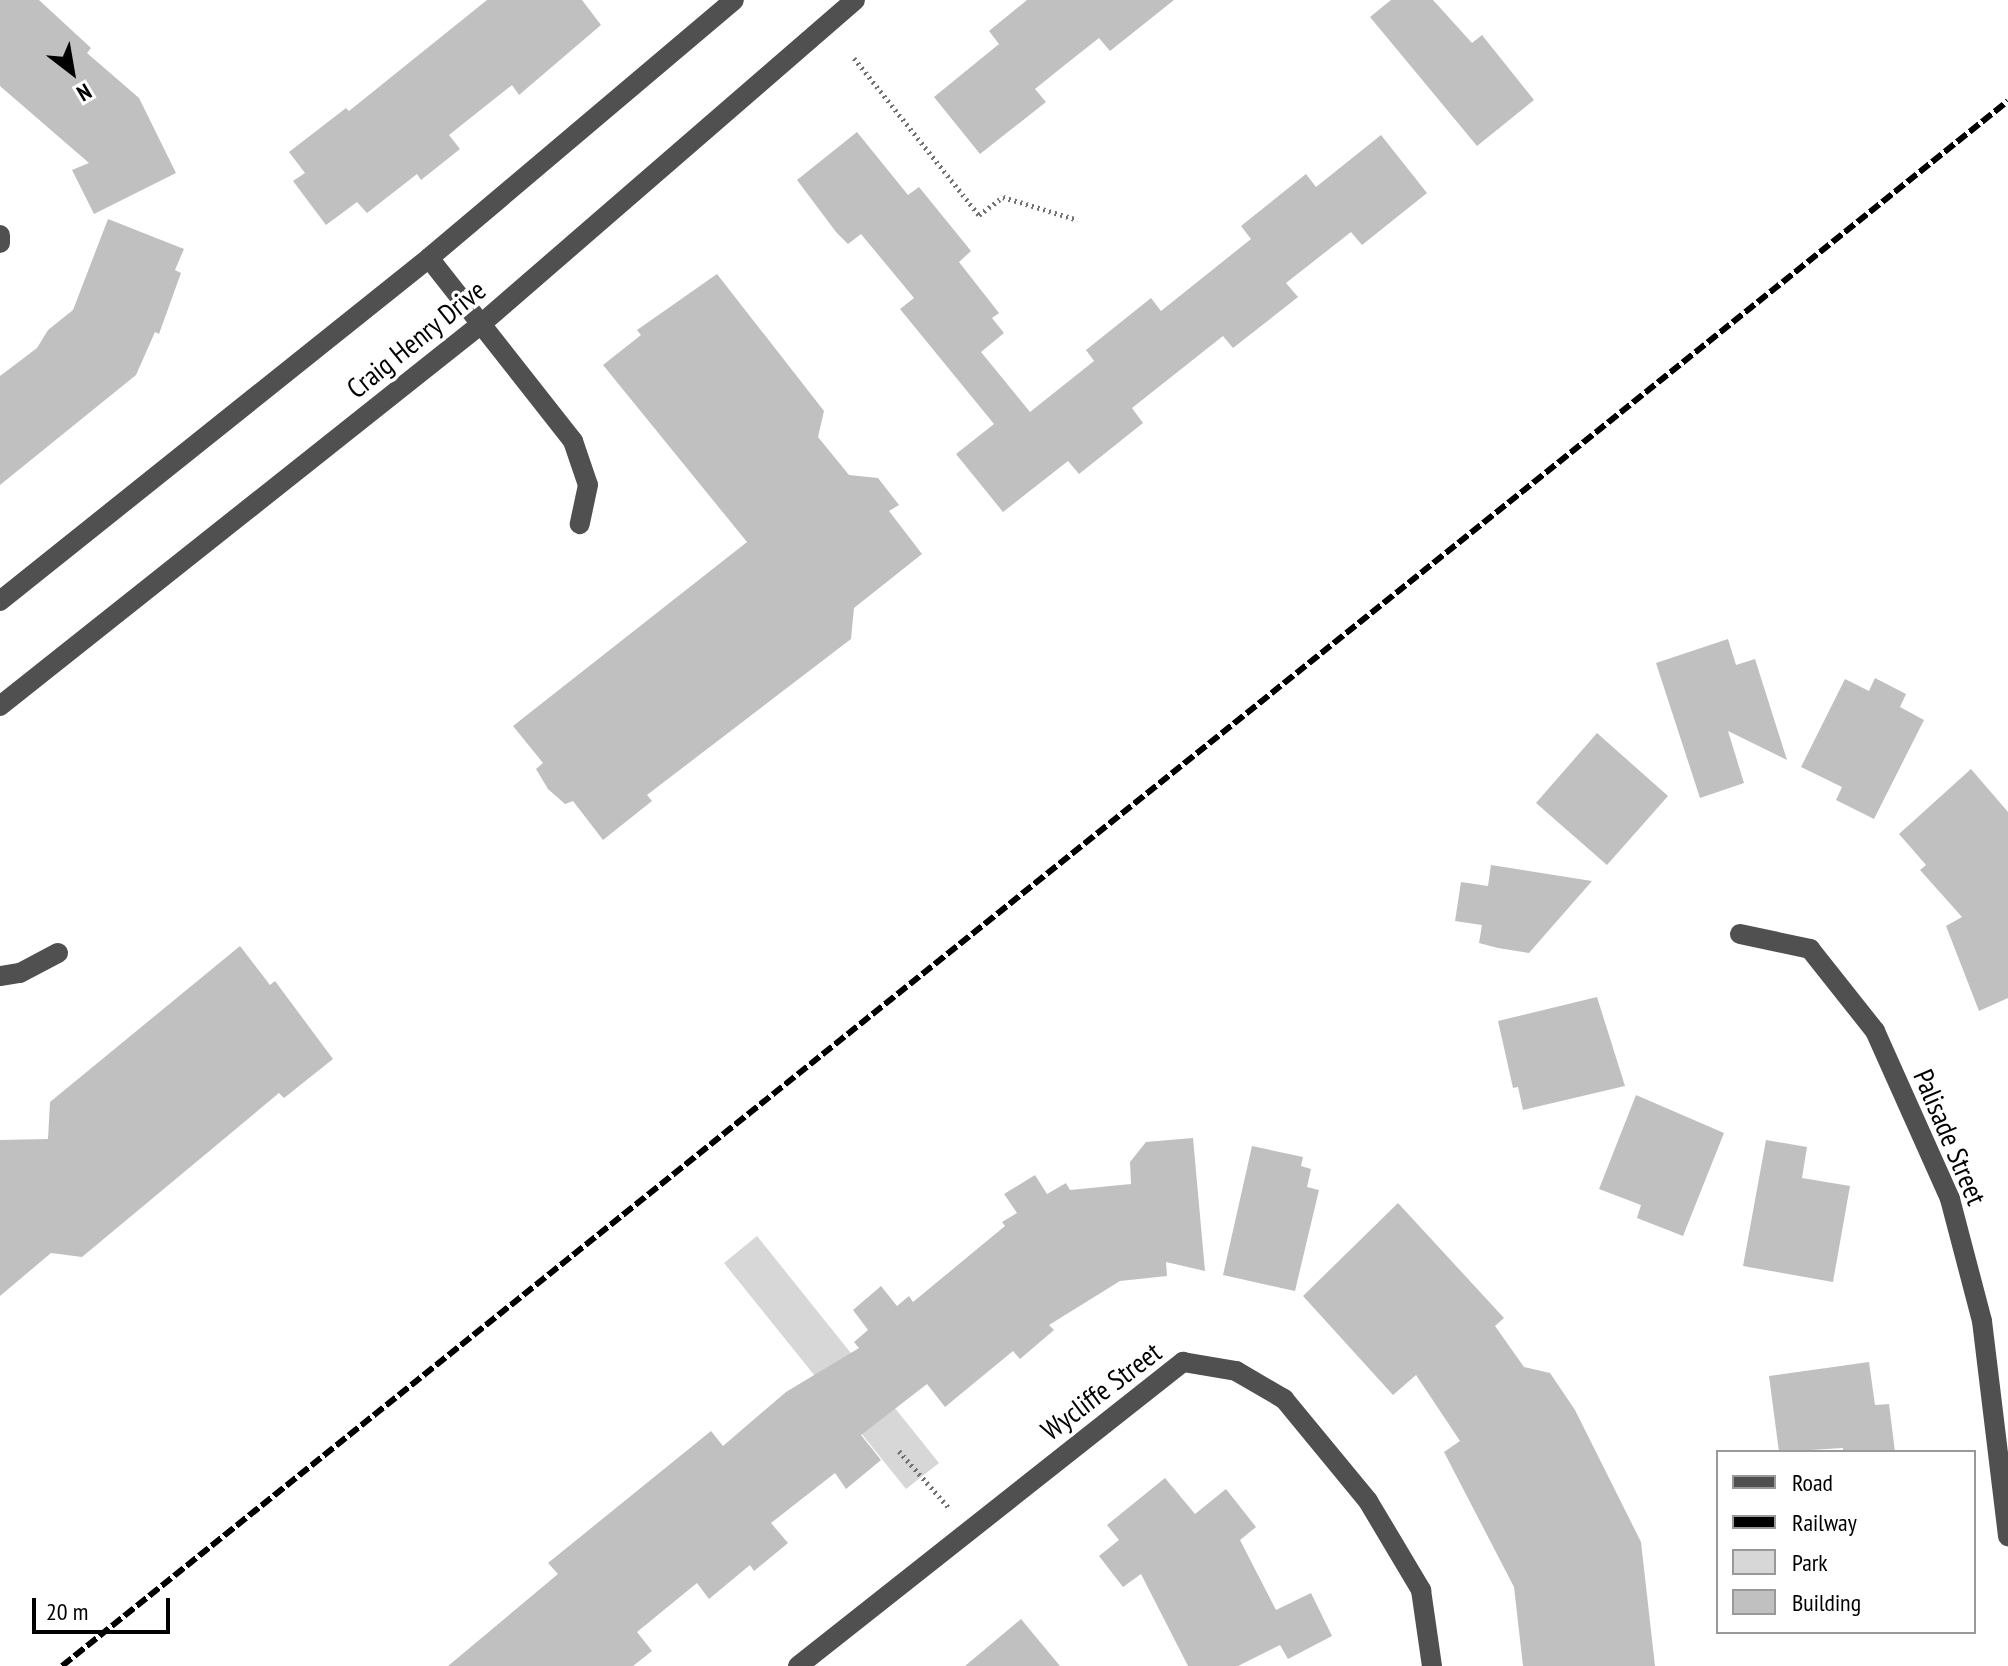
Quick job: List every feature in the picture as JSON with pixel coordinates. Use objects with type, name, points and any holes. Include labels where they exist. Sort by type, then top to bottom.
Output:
[{"type":"street","name":"Craig Henry Drive","points":[[0,601],[429,258],[734,0]]},
{"type":"street","name":"Craig Henry Drive","points":[[0,706],[480,325],[855,0]]},
{"type":"street","points":[[0,235],[0,243]]},
{"type":"street","points":[[429,258],[573,441],[588,485],[580,524]]},
{"type":"street","name":"Palisade Street","points":[[1740,934],[1810,949],[1875,1031],[1950,1199],[1982,1321],[2008,1536]]},
{"type":"street","points":[[0,976],[20,973],[58,953]]},
{"type":"street","name":"Wycliffe Street","points":[[798,1666],[1183,1362],[1236,1371],[1284,1399],[1368,1501],[1421,1590],[1432,1666]]},
{"type":"path","points":[[854,58],[979,215],[1003,197],[1078,220]]},
{"type":"path","points":[[899,1451],[967,1530]]},
{"type":"green space","points":[[757,1236],[939,1463],[906,1489],[724,1263]]},
{"type":"building","points":[[0,0],[39,0],[91,48],[87,53],[139,98],[176,173],[94,214],[72,170],[89,163],[0,86]]},
{"type":"building","points":[[487,0],[582,0],[601,25],[519,95],[512,85],[449,135],[460,149],[421,180],[417,174],[367,213],[357,202],[326,225],[293,181],[305,173],[289,152],[346,108],[349,111]]},
{"type":"building","points":[[1027,0],[1174,0],[1110,51],[1099,38],[1066,64],[1035,89],[1046,102],[980,154],[934,97],[999,44],[989,31]]},
{"type":"building","points":[[1391,0],[1433,0],[1472,43],[1482,35],[1534,100],[1477,146],[1370,17]]},
{"type":"building","points":[[857,132],[908,195],[919,187],[971,251],[959,262],[999,313],[992,318],[1004,333],[981,352],[1030,412],[1094,361],[1086,350],[1151,298],[1161,311],[1251,239],[1241,226],[1306,174],[1316,187],[1381,135],[1427,193],[1362,245],[1351,232],[1286,283],[1298,297],[1233,348],[1223,336],[1132,408],[1143,423],[1079,474],[1068,461],[1003,512],[956,454],[994,424],[900,309],[914,298],[861,234],[848,244],[836,232],[797,180]]},
{"type":"building","points":[[108,219],[184,249],[175,270],[181,273],[159,334],[155,332],[136,375],[0,485],[0,376],[37,348],[48,330],[73,310]]},
{"type":"building","points":[[717,274],[824,411],[818,437],[849,475],[878,478],[899,505],[889,511],[922,554],[854,608],[851,639],[647,795],[652,801],[603,840],[573,801],[565,804],[548,789],[536,769],[543,763],[513,726],[747,542],[603,365],[641,335],[637,330]]},
{"type":"building","points":[[1728,639],[1736,665],[1755,659],[1787,760],[1728,731],[1744,783],[1700,798],[1656,663]]},
{"type":"building","points":[[1875,678],[1906,694],[1900,707],[1924,720],[1874,819],[1836,800],[1842,787],[1801,767],[1845,679],[1869,691]]},
{"type":"building","points":[[1597,733],[1668,796],[1607,865],[1536,803]]},
{"type":"building","points":[[1971,769],[2008,812],[2008,998],[1979,1011],[1946,926],[1962,917],[1920,870],[1926,865],[1899,834]]},
{"type":"building","points":[[1491,865],[1592,881],[1529,953],[1479,943],[1482,925],[1455,921],[1461,882],[1488,886]]},
{"type":"building","points":[[240,946],[270,985],[275,981],[333,1059],[284,1098],[279,1093],[82,1257],[51,1253],[0,1296],[0,1140],[48,1139],[50,1102]]},
{"type":"building","points":[[1597,997],[1625,1086],[1523,1110],[1518,1087],[1513,1088],[1498,1021]]},
{"type":"building","points":[[1636,1095],[1724,1133],[1683,1236],[1637,1218],[1641,1205],[1599,1189]]},
{"type":"building","points":[[1193,1138],[1205,1271],[1166,1262],[1167,1276],[1120,1281],[1049,1325],[1054,1330],[1020,1359],[1013,1351],[945,1407],[927,1384],[861,1435],[881,1460],[846,1489],[835,1473],[771,1523],[788,1543],[754,1571],[750,1565],[709,1599],[697,1583],[637,1632],[652,1651],[633,1666],[448,1666],[558,1574],[548,1563],[711,1431],[723,1446],[786,1392],[859,1348],[854,1342],[868,1330],[853,1310],[881,1286],[897,1306],[909,1296],[913,1302],[1005,1226],[1002,1222],[1017,1213],[1004,1194],[1035,1175],[1047,1194],[1066,1183],[1070,1190],[1131,1184],[1130,1162],[1146,1142]]},
{"type":"building","points":[[1766,1140],[1807,1147],[1802,1178],[1850,1186],[1833,1282],[1743,1266]]},
{"type":"building","points":[[1252,1146],[1303,1157],[1301,1166],[1311,1169],[1307,1187],[1319,1190],[1295,1291],[1223,1275]]},
{"type":"building","points":[[1398,1203],[1504,1318],[1495,1326],[1524,1367],[1550,1373],[1575,1410],[1641,1542],[1655,1666],[1523,1666],[1514,1587],[1444,1452],[1460,1441],[1416,1375],[1393,1395],[1303,1296]]},
{"type":"building","points":[[1869,1362],[1875,1405],[1889,1404],[1895,1450],[1779,1450],[1769,1376]]},
{"type":"building","points":[[1165,1478],[1195,1514],[1226,1489],[1256,1527],[1240,1540],[1276,1610],[1311,1593],[1332,1636],[1288,1659],[1280,1645],[1238,1666],[1188,1666],[1141,1574],[1123,1587],[1099,1556],[1119,1540],[1107,1525]]},
{"type":"building","points":[[1021,1619],[1060,1666],[965,1666]]},
{"type":"railway","points":[[62,1666],[2008,101]]}]
